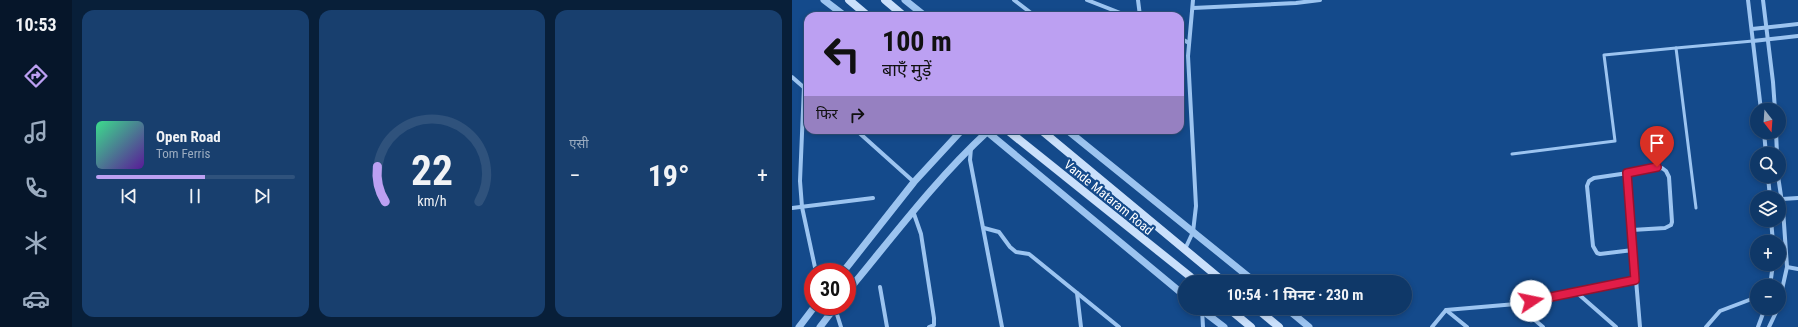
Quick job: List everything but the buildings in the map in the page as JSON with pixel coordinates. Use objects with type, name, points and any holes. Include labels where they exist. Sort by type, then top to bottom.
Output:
[{"type":"main road","points":[[849,0],[863,12]]},
{"type":"main road","points":[[885,0],[899,12]]},
{"type":"main road","name":"Vande Mataram Road","points":[[1012,134],[1187,275]]},
{"type":"main road","name":"Vande Mataram Road","points":[[1046,134],[1216,275]]},
{"type":"main road","points":[[1236,315],[1251,327]]},
{"type":"main road","points":[[1264,315],[1279,327]]},
{"type":"street","points":[[824,0],[840,12]]},
{"type":"street","points":[[905,0],[920,12]]},
{"type":"street","points":[[1014,0],[1030,12]]},
{"type":"street","points":[[1087,0],[1110,12]]},
{"type":"street","points":[[1138,0],[1140,12]]},
{"type":"street","points":[[1184,249],[1193,232],[1196,206],[1188,56],[1193,0]]},
{"type":"street","points":[[1193,8],[1320,0]]},
{"type":"street","points":[[1748,0],[1761,103]]},
{"type":"street","points":[[1763,0],[1774,103]]},
{"type":"street","points":[[1752,29],[1798,24]]},
{"type":"street","points":[[1754,41],[1798,36]]},
{"type":"street","points":[[1184,40],[1189,43]]},
{"type":"street","points":[[792,77],[804,86],[800,181],[802,207],[814,263]]},
{"type":"street","points":[[860,134],[914,182]]},
{"type":"street","points":[[849,263],[914,182],[958,134]]},
{"type":"street","points":[[856,281],[913,211],[983,134]]},
{"type":"street","points":[[990,134],[1178,290]]},
{"type":"street","points":[[1073,134],[1246,275]]},
{"type":"street","points":[[971,146],[970,160],[1002,327]]},
{"type":"street","points":[[1632,230],[1665,228],[1671,225],[1669,177],[1666,171],[1657,167],[1594,178],[1589,181],[1586,192],[1596,253],[1600,254],[1633,250]]},
{"type":"street","points":[[1627,173],[1640,327]]},
{"type":"street","points":[[792,208],[873,198]]},
{"type":"street","points":[[1786,200],[1798,198]]},
{"type":"street","points":[[913,211],[921,234],[934,318],[934,325],[929,327]]},
{"type":"street","points":[[1784,227],[1788,267],[1785,279]]},
{"type":"street","points":[[984,228],[999,232],[1010,247],[1016,252],[1029,254],[1119,327]]},
{"type":"street","points":[[1788,267],[1798,269]]},
{"type":"street","points":[[1432,327],[1446,310],[1516,304],[1635,280]]},
{"type":"street","points":[[880,287],[887,327]]},
{"type":"street","points":[[1576,292],[1616,327]]},
{"type":"street","points":[[1077,293],[1081,327]]},
{"type":"street","points":[[1706,327],[1720,311],[1750,300]]},
{"type":"street","points":[[1516,304],[1543,327]]},
{"type":"street","points":[[1446,310],[1467,327]]},
{"type":"street","points":[[799,327],[808,315]]},
{"type":"street","points":[[820,327],[829,315]]},
{"type":"street","points":[[837,315],[841,327]]},
{"type":"street","points":[[1202,315],[1203,327]]},
{"type":"street","points":[[1209,315],[1224,327]]},
{"type":"street","points":[[1294,315],[1309,327]]},
{"type":"street","points":[[1758,327],[1762,315]]},
{"type":"street","points":[[1769,327],[1775,315]]},
{"type":"lane","points":[[1512,154],[1615,141],[1604,55],[1754,41]]},
{"type":"lane","points":[[1676,48],[1696,208]]},
{"type":"route","points":[[1531,301],[1635,280],[1627,173],[1657,167]]}]
